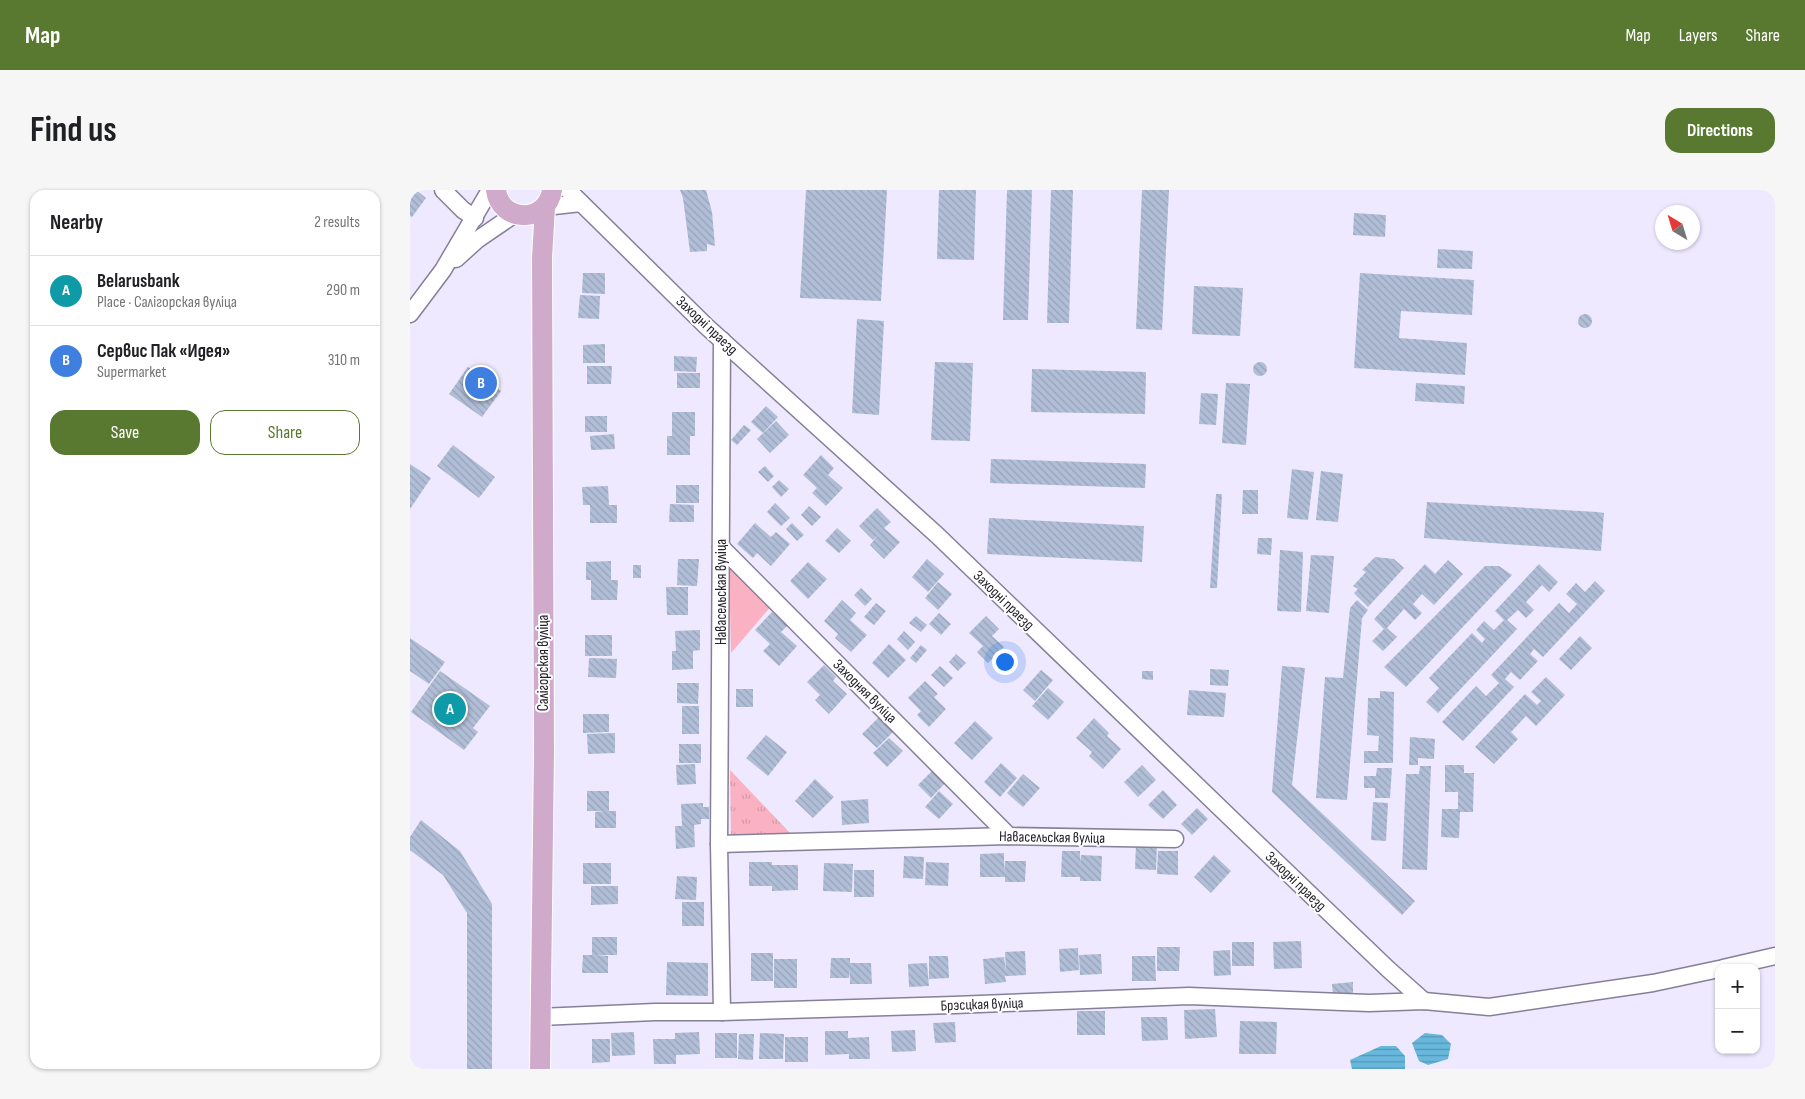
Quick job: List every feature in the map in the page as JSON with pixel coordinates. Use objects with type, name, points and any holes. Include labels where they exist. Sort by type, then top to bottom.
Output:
[{"type":"main road","name":"Салігорская вуліца","points":[[496,190],[502,206],[515,214],[532,229],[542,258]]},
{"type":"main road","name":"Салігорская вуліца","points":[[540,1069],[544,752],[542,258],[549,198]]},
{"type":"main road","points":[[515,214],[531,215],[549,198]]},
{"type":"street","points":[[443,190],[463,210],[475,218]]},
{"type":"street","points":[[410,314],[443,270],[490,190]]},
{"type":"street","name":"Заходні праезд","points":[[568,190],[706,326],[938,536],[1374,956],[1424,1001]]},
{"type":"street","points":[[549,198],[581,203]]},
{"type":"street","points":[[443,270],[477,240],[515,214]]},
{"type":"street","name":"Навасельская вуліца","points":[[722,340],[719,844],[722,1012]]},
{"type":"street","name":"Заходняя вуліца","points":[[721,547],[1009,836]]},
{"type":"street","name":"Навасельская вуліца","points":[[719,844],[1009,836],[1175,839]]},
{"type":"street","points":[[1740,964],[1775,956]]},
{"type":"street","name":"Брэсцкая вуліца","points":[[540,1017],[1189,996],[1369,1003],[1424,1001],[1489,1007],[1653,983],[1715,970]]},
{"type":"green space","points":[[729,563],[773,604],[731,653]]},
{"type":"green space","points":[[730,770],[790,833],[731,835]]},
{"type":"water","points":[[1425,1033],[1442,1035],[1451,1044],[1448,1059],[1428,1065],[1419,1061],[1412,1043]]},
{"type":"water","points":[[1381,1046],[1396,1046],[1405,1056],[1405,1069],[1352,1069],[1350,1060]]},
{"type":"building","points":[[410,190],[416,190],[426,198],[412,217],[410,216]]},
{"type":"building","points":[[680,190],[706,190],[712,212],[715,246],[707,244],[707,251],[690,252],[683,198]]},
{"type":"building","points":[[806,190],[887,190],[881,301],[800,298]]},
{"type":"building","points":[[939,190],[976,190],[974,260],[937,259]]},
{"type":"building","points":[[1007,190],[1032,190],[1028,320],[1003,320]]},
{"type":"building","points":[[1051,190],[1073,190],[1069,323],[1047,323]]},
{"type":"building","points":[[1142,190],[1169,190],[1162,330],[1136,329]]},
{"type":"building","points":[[1354,213],[1386,215],[1385,237],[1353,235]]},
{"type":"building","points":[[1438,249],[1473,251],[1472,269],[1437,268]]},
{"type":"building","points":[[583,273],[605,273],[605,294],[582,293]]},
{"type":"building","points":[[1360,273],[1474,280],[1472,315],[1401,311],[1399,338],[1467,343],[1465,375],[1354,368]]},
{"type":"building","points":[[1194,286],[1243,288],[1240,336],[1192,334]]},
{"type":"building","points":[[580,295],[600,296],[599,319],[578,318]]},
{"type":"building","points":[[1582,314],[1588,314],[1592,321],[1588,328],[1582,328],[1578,324],[1578,318]]},
{"type":"building","points":[[857,319],[884,321],[879,415],[852,413]]},
{"type":"building","points":[[605,344],[605,363],[583,363],[583,345]]},
{"type":"building","points":[[674,356],[697,357],[696,372],[674,371]]},
{"type":"building","points":[[935,362],[973,363],[970,441],[931,440]]},
{"type":"building","points":[[1257,362],[1263,362],[1267,369],[1263,376],[1257,376],[1253,372],[1253,366]]},
{"type":"building","points":[[587,366],[612,366],[611,384],[587,384]]},
{"type":"building","points":[[468,367],[501,391],[482,417],[449,394]]},
{"type":"building","points":[[1032,369],[1146,372],[1145,414],[1031,412]]},
{"type":"building","points":[[677,373],[700,373],[700,388],[677,388]]},
{"type":"building","points":[[1226,383],[1250,384],[1246,445],[1222,443]]},
{"type":"building","points":[[1416,383],[1465,386],[1464,404],[1415,401]]},
{"type":"building","points":[[1201,393],[1218,394],[1216,425],[1199,424]]},
{"type":"building","points":[[766,406],[778,417],[763,433],[751,422]]},
{"type":"building","points":[[672,412],[695,412],[695,436],[690,436],[690,455],[667,455],[667,436],[672,436]]},
{"type":"building","points":[[585,416],[607,416],[607,432],[585,432]]},
{"type":"building","points":[[776,421],[789,435],[770,453],[757,439]]},
{"type":"building","points":[[744,425],[751,430],[737,445],[731,440]]},
{"type":"building","points":[[614,434],[615,449],[591,450],[590,436]]},
{"type":"building","points":[[453,445],[495,477],[479,498],[437,466]]},
{"type":"building","points":[[821,455],[834,468],[828,475],[843,488],[826,506],[812,493],[817,488],[803,475]]},
{"type":"building","points":[[991,459],[1146,464],[1145,488],[990,483]]},
{"type":"building","points":[[410,464],[431,478],[410,509]]},
{"type":"building","points":[[765,466],[774,476],[768,482],[758,472]]},
{"type":"building","points":[[1292,469],[1314,472],[1308,520],[1287,518]]},
{"type":"building","points":[[1321,471],[1343,474],[1338,522],[1316,520]]},
{"type":"building","points":[[779,480],[789,489],[781,497],[772,487]]},
{"type":"building","points":[[676,485],[699,485],[699,503],[676,503]]},
{"type":"building","points":[[608,486],[609,505],[617,505],[617,523],[590,523],[590,505],[583,505],[582,487]]},
{"type":"building","points":[[1243,490],[1258,490],[1258,514],[1242,514]]},
{"type":"building","points":[[1216,494],[1222,494],[1217,588],[1210,588]]},
{"type":"building","points":[[1427,502],[1604,513],[1601,551],[1424,538]]},
{"type":"building","points":[[775,503],[790,518],[781,526],[767,512]]},
{"type":"building","points":[[670,504],[694,505],[694,522],[669,522]]},
{"type":"building","points":[[809,506],[821,517],[812,526],[801,515]]},
{"type":"building","points":[[877,508],[891,522],[884,528],[900,542],[884,559],[870,545],[878,535],[873,540],[859,526]]},
{"type":"building","points":[[989,518],[1144,526],[1142,562],[987,554]]},
{"type":"building","points":[[755,523],[771,537],[776,532],[790,544],[771,566],[757,553],[753,558],[737,544]]},
{"type":"building","points":[[792,523],[804,535],[797,541],[786,529]]},
{"type":"building","points":[[837,528],[851,541],[839,553],[825,541]]},
{"type":"building","points":[[1258,538],[1272,538],[1271,555],[1257,554]]},
{"type":"building","points":[[1280,550],[1303,552],[1301,612],[1277,611]]},
{"type":"building","points":[[1311,555],[1334,556],[1329,613],[1306,611]]},
{"type":"building","points":[[1375,557],[1394,559],[1404,568],[1368,607],[1354,593],[1358,589],[1353,586],[1366,572],[1362,570]]},
{"type":"building","points":[[678,559],[699,559],[697,586],[677,585]]},
{"type":"building","points":[[927,559],[944,574],[928,592],[912,577]]},
{"type":"building","points":[[1448,560],[1463,574],[1434,605],[1422,594],[1413,604],[1422,613],[1415,620],[1404,609],[1387,628],[1397,637],[1383,651],[1372,641],[1384,629],[1374,619],[1425,564],[1435,574]]},
{"type":"building","points":[[611,561],[611,580],[618,580],[617,600],[591,600],[591,580],[586,580],[586,562]]},
{"type":"building","points":[[808,562],[827,579],[808,599],[790,581]]},
{"type":"building","points":[[1539,564],[1558,582],[1549,592],[1542,585],[1526,602],[1534,610],[1526,618],[1518,610],[1507,620],[1517,629],[1438,713],[1426,702],[1439,688],[1429,678],[1472,633],[1482,643],[1485,639],[1476,630],[1484,621],[1494,630],[1504,620],[1495,611]]},
{"type":"building","points":[[633,565],[641,565],[641,578],[633,578]]},
{"type":"building","points":[[1485,566],[1499,566],[1512,575],[1406,687],[1384,667]]},
{"type":"building","points":[[1595,581],[1605,591],[1543,657],[1534,649],[1530,654],[1538,661],[1520,680],[1511,672],[1505,679],[1514,687],[1463,741],[1442,722],[1476,686],[1486,696],[1499,683],[1491,675],[1559,603],[1569,613],[1577,604],[1566,594],[1576,583],[1585,592]]},
{"type":"building","points":[[938,582],[952,594],[938,610],[925,598]]},
{"type":"building","points":[[666,587],[688,587],[688,615],[667,615]]},
{"type":"building","points":[[861,588],[872,599],[865,606],[854,595]]},
{"type":"building","points":[[842,600],[856,613],[850,620],[867,635],[851,652],[835,638],[838,634],[824,621]]},
{"type":"building","points":[[1357,600],[1368,610],[1362,618],[1347,800],[1316,798],[1325,677],[1343,678],[1350,608]]},
{"type":"building","points":[[876,603],[886,611],[874,625],[864,617]]},
{"type":"building","points":[[772,612],[787,626],[781,632],[797,646],[779,666],[763,651],[770,644],[755,630]]},
{"type":"building","points":[[939,613],[951,624],[941,635],[929,624]]},
{"type":"building","points":[[916,616],[927,625],[921,632],[909,623]]},
{"type":"building","points":[[986,616],[999,629],[992,636],[1004,647],[988,663],[977,652],[983,646],[969,633]]},
{"type":"building","points":[[700,630],[700,650],[693,651],[693,669],[672,670],[672,651],[676,651],[675,631]]},
{"type":"building","points":[[904,631],[915,642],[908,650],[897,639]]},
{"type":"building","points":[[585,635],[612,635],[612,656],[585,656]]},
{"type":"building","points":[[1580,636],[1592,648],[1571,670],[1559,659]]},
{"type":"building","points":[[410,638],[445,662],[429,684],[410,671]]},
{"type":"building","points":[[889,644],[906,660],[888,678],[872,663]]},
{"type":"building","points":[[921,645],[927,650],[916,663],[910,658]]},
{"type":"building","points":[[956,654],[966,663],[958,671],[949,662]]},
{"type":"building","points":[[589,658],[617,659],[616,678],[588,677]]},
{"type":"building","points":[[824,665],[836,677],[833,681],[847,694],[829,714],[815,700],[820,695],[807,682]]},
{"type":"building","points":[[940,666],[953,678],[944,687],[931,675]]},
{"type":"building","points":[[1282,666],[1305,668],[1292,785],[1415,901],[1402,915],[1272,792]]},
{"type":"building","points":[[1210,669],[1229,670],[1228,686],[1210,685]]},
{"type":"building","points":[[1041,670],[1053,680],[1035,701],[1023,690]]},
{"type":"building","points":[[440,671],[490,706],[473,728],[478,732],[464,750],[411,712]]},
{"type":"building","points":[[1142,671],[1153,671],[1153,680],[1142,679]]},
{"type":"building","points":[[1546,677],[1565,695],[1536,726],[1526,716],[1511,732],[1518,739],[1494,764],[1475,747],[1525,694],[1537,705],[1541,701],[1531,692]]},
{"type":"building","points":[[925,681],[938,694],[934,697],[946,709],[929,727],[917,715],[921,711],[908,698]]},
{"type":"building","points":[[677,683],[699,683],[698,704],[677,703]]},
{"type":"building","points":[[1048,688],[1064,702],[1048,720],[1032,706]]},
{"type":"building","points":[[736,689],[753,689],[753,707],[736,707]]},
{"type":"building","points":[[1189,690],[1226,693],[1224,717],[1187,715]]},
{"type":"building","points":[[1380,691],[1394,692],[1393,763],[1364,763],[1364,751],[1378,751],[1379,736],[1367,735],[1368,698],[1380,698]]},
{"type":"building","points":[[682,706],[699,706],[699,734],[682,734]]},
{"type":"building","points":[[583,714],[609,714],[609,732],[583,733]]},
{"type":"building","points":[[881,715],[896,729],[877,748],[862,734]]},
{"type":"building","points":[[1094,718],[1109,733],[1107,736],[1121,749],[1103,769],[1089,756],[1092,752],[1076,738]]},
{"type":"building","points":[[975,721],[993,738],[972,760],[954,743]]},
{"type":"building","points":[[615,733],[615,753],[588,754],[587,734]]},
{"type":"building","points":[[766,735],[787,752],[768,776],[746,758]]},
{"type":"building","points":[[1410,737],[1435,739],[1434,759],[1418,758],[1418,765],[1409,765]]},
{"type":"building","points":[[889,738],[903,751],[887,767],[873,753]]},
{"type":"building","points":[[679,744],[701,744],[701,763],[679,763]]},
{"type":"building","points":[[1001,763],[1017,778],[1000,797],[984,782]]},
{"type":"building","points":[[695,764],[696,784],[677,785],[676,765]]},
{"type":"building","points":[[1142,765],[1156,780],[1138,797],[1124,782]]},
{"type":"building","points":[[1445,765],[1464,765],[1464,773],[1474,773],[1473,812],[1460,812],[1459,838],[1441,837],[1442,809],[1458,809],[1458,792],[1445,792]]},
{"type":"building","points":[[1420,766],[1431,766],[1427,870],[1402,869],[1406,774],[1419,774]]},
{"type":"building","points":[[1377,768],[1392,768],[1390,798],[1375,798],[1375,788],[1364,788],[1364,776],[1376,776]]},
{"type":"building","points":[[934,769],[947,781],[931,798],[918,785]]},
{"type":"building","points":[[1023,774],[1040,788],[1023,807],[1007,793]]},
{"type":"building","points":[[815,779],[834,797],[813,818],[795,801]]},
{"type":"building","points":[[1163,790],[1177,805],[1163,819],[1148,805]]},
{"type":"building","points":[[587,791],[609,791],[609,811],[616,811],[616,828],[595,828],[595,812],[605,811],[587,811]]},
{"type":"building","points":[[939,791],[953,804],[939,819],[925,807]]},
{"type":"building","points":[[868,799],[869,823],[842,825],[841,801]]},
{"type":"building","points":[[1373,802],[1388,803],[1386,841],[1371,840]]},
{"type":"building","points":[[703,803],[703,807],[709,807],[709,819],[701,819],[701,824],[694,825],[695,847],[676,849],[675,826],[682,826],[681,804]]},
{"type":"building","points":[[1197,808],[1208,819],[1192,835],[1181,824]]},
{"type":"building","points":[[421,820],[460,851],[492,904],[492,1069],[467,1069],[467,913],[443,875],[410,850],[410,837]]},
{"type":"building","points":[[1136,844],[1157,845],[1156,870],[1135,869]]},
{"type":"building","points":[[1062,851],[1080,851],[1080,863],[1081,855],[1102,856],[1101,881],[1080,881],[1080,877],[1061,877]]},
{"type":"building","points":[[1158,851],[1178,851],[1178,875],[1157,874]]},
{"type":"building","points":[[1004,853],[1004,872],[1005,861],[1026,861],[1025,882],[1005,882],[1005,877],[980,877],[980,854]]},
{"type":"building","points":[[1214,855],[1231,871],[1211,893],[1194,877]]},
{"type":"building","points":[[904,856],[924,857],[923,879],[903,878]]},
{"type":"building","points":[[749,862],[772,862],[772,865],[798,865],[798,890],[772,891],[772,886],[749,886]]},
{"type":"building","points":[[926,862],[949,863],[948,886],[925,885]]},
{"type":"building","points":[[583,863],[611,863],[611,884],[583,884]]},
{"type":"building","points":[[824,863],[853,864],[852,892],[823,891]]},
{"type":"building","points":[[854,870],[874,870],[874,897],[854,897]]},
{"type":"building","points":[[677,876],[697,877],[696,900],[675,899]]},
{"type":"building","points":[[591,886],[618,886],[618,904],[591,905]]},
{"type":"building","points":[[682,902],[704,902],[704,926],[682,926]]},
{"type":"building","points":[[592,937],[617,937],[617,955],[595,955],[608,956],[608,973],[582,973],[583,955],[592,955]]},
{"type":"building","points":[[1301,941],[1302,968],[1274,969],[1273,942]]},
{"type":"building","points":[[1232,942],[1254,942],[1254,966],[1232,966]]},
{"type":"building","points":[[1157,947],[1180,947],[1179,971],[1157,971]]},
{"type":"building","points":[[1078,948],[1079,970],[1060,972],[1059,949]]},
{"type":"building","points":[[1230,950],[1231,975],[1214,976],[1213,951]]},
{"type":"building","points":[[1025,951],[1026,975],[1005,976],[1006,982],[985,984],[983,959],[1004,957],[1006,972],[1005,952]]},
{"type":"building","points":[[751,953],[773,953],[773,981],[751,981]]},
{"type":"building","points":[[1101,954],[1102,974],[1080,975],[1079,955]]},
{"type":"building","points":[[929,956],[948,956],[949,978],[929,979]]},
{"type":"building","points":[[1132,956],[1155,956],[1156,981],[1132,981]]},
{"type":"building","points":[[831,958],[850,958],[850,963],[871,963],[872,984],[850,984],[850,971],[849,978],[830,978]]},
{"type":"building","points":[[774,959],[797,959],[797,988],[774,988]]},
{"type":"building","points":[[667,962],[708,963],[708,996],[666,995]]},
{"type":"building","points":[[927,963],[929,986],[909,987],[908,964]]},
{"type":"building","points":[[1353,982],[1353,993],[1333,994],[1332,984]]},
{"type":"building","points":[[1215,1009],[1217,1037],[1185,1039],[1184,1010]]},
{"type":"building","points":[[1077,1011],[1105,1011],[1105,1035],[1077,1035]]},
{"type":"building","points":[[1141,1017],[1167,1017],[1168,1040],[1142,1041]]},
{"type":"building","points":[[1240,1021],[1277,1022],[1276,1054],[1239,1054]]},
{"type":"building","points":[[955,1022],[956,1042],[935,1043],[933,1023]]},
{"type":"building","points":[[915,1030],[916,1051],[892,1052],[891,1031]]},
{"type":"building","points":[[825,1031],[848,1031],[848,1038],[869,1037],[870,1059],[849,1059],[849,1054],[825,1055]]},
{"type":"building","points":[[634,1032],[635,1055],[612,1056],[611,1033]]},
{"type":"building","points":[[699,1032],[700,1054],[676,1055],[676,1064],[654,1064],[653,1039],[675,1039],[675,1033]]},
{"type":"building","points":[[715,1033],[737,1033],[737,1058],[715,1058]]},
{"type":"building","points":[[760,1033],[784,1034],[783,1059],[759,1059]]},
{"type":"building","points":[[739,1034],[754,1034],[753,1060],[738,1059]]},
{"type":"building","points":[[785,1037],[808,1037],[808,1062],[785,1062]]},
{"type":"building","points":[[592,1039],[610,1039],[610,1062],[592,1063]]},
{"type":"place","name":"Сервис Пак «Идея»","points":[[481,383]]},
{"type":"place","name":"Belarusbank","points":[[450,709]]}]
